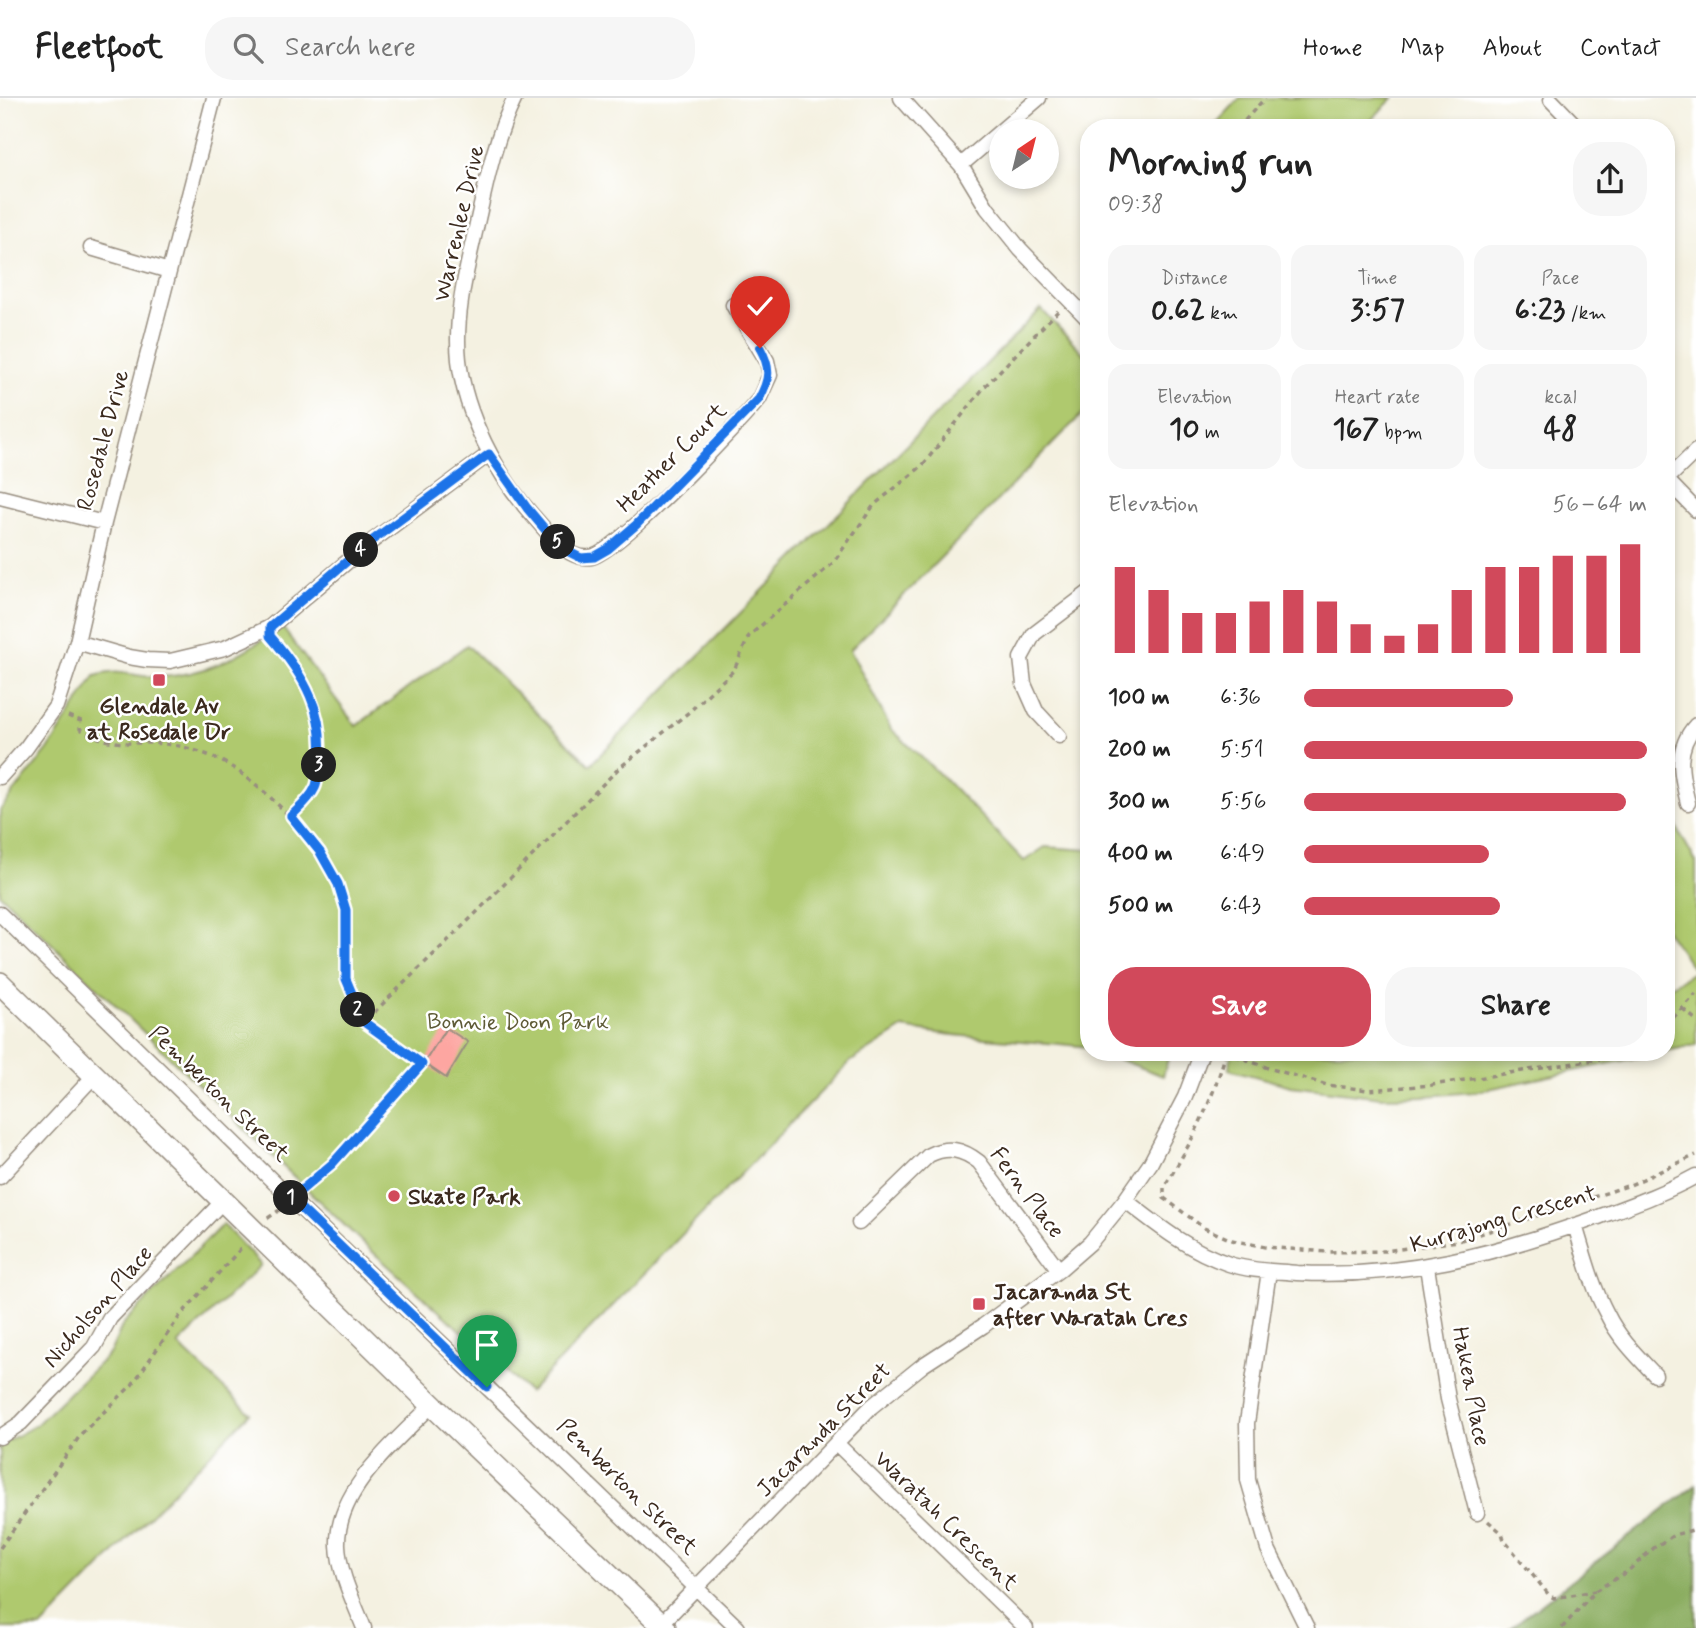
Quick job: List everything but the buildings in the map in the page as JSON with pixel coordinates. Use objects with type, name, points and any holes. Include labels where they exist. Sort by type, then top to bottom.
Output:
[{"type":"main road","points":[[0,983],[432,1405],[663,1626]]},
{"type":"street","name":"Rosedale Drive","points":[[0,777],[26,748],[56,706],[77,642],[104,523],[214,98]]},
{"type":"street","name":"Warrenlee Drive","points":[[515,98],[487,176],[463,286],[459,359],[464,387],[489,454],[548,533],[567,551],[581,558],[594,557]]},
{"type":"street","points":[[901,98],[961,165],[987,208],[1020,249],[1080,311]]},
{"type":"street","points":[[961,165],[1040,98]]},
{"type":"street","points":[[1551,100],[1569,119]]},
{"type":"street","points":[[91,248],[169,271]]},
{"type":"street","name":"Heather Court","points":[[594,557],[608,549],[636,525],[759,399],[770,375],[767,361],[733,305]]},
{"type":"street","points":[[1675,472],[1696,452]]},
{"type":"street","points":[[77,642],[128,657],[170,661],[225,648],[270,627],[366,545],[489,454]]},
{"type":"street","points":[[1675,488],[1696,510]]},
{"type":"street","points":[[0,497],[104,523]]},
{"type":"street","points":[[1059,736],[1036,711],[1024,684],[1021,658],[1034,634],[1080,599]]},
{"type":"street","points":[[1688,803],[1680,769],[1683,748],[1690,731],[1696,725]]},
{"type":"street","name":"Pemberton Street","points":[[0,914],[291,1199],[738,1628]]},
{"type":"street","name":"Jacaranda Street","points":[[663,1626],[696,1588],[871,1407],[894,1387],[1059,1270],[1090,1243],[1150,1164],[1185,1097],[1199,1061]]},
{"type":"street","points":[[0,1177],[95,1075]]},
{"type":"street","name":"Fern Place","points":[[859,1223],[929,1155],[943,1149],[951,1149],[970,1154],[979,1162],[1059,1270]]},
{"type":"street","name":"Kurrajong Crescent","points":[[1125,1200],[1192,1248],[1230,1264],[1269,1271],[1330,1275],[1427,1267],[1575,1225],[1650,1198],[1696,1176]]},
{"type":"street","name":"Nicholson Place","points":[[0,1437],[21,1423],[94,1347],[110,1318],[223,1201]]},
{"type":"street","points":[[1575,1225],[1607,1315],[1634,1353],[1655,1375]]},
{"type":"street","name":"Hakea Place","points":[[1427,1267],[1448,1399],[1477,1513]]},
{"type":"street","points":[[1269,1271],[1247,1423],[1248,1480],[1268,1549],[1307,1628]]},
{"type":"street","points":[[364,1628],[342,1568],[338,1545],[341,1517],[358,1485],[385,1452],[432,1405]]},
{"type":"street","name":"Waratah Crescent","points":[[837,1444],[1026,1628]]},
{"type":"path","points":[[1246,119],[1265,98]]},
{"type":"path","points":[[364,1022],[618,769],[689,712],[734,670],[749,636],[833,563],[874,505],[922,466],[986,384],[1070,300]]},
{"type":"path","points":[[270,627],[270,636],[293,663],[308,687],[322,745],[316,786],[291,816]]},
{"type":"path","points":[[56,706],[68,716],[81,721],[80,729],[108,742],[172,744],[223,762],[238,771],[291,816],[320,852],[338,884],[346,910],[346,979],[364,1022],[422,1064],[332,1164],[283,1209],[269,1217]]},
{"type":"path","points":[[1675,1017],[1696,994]]},
{"type":"path","points":[[1683,1009],[1696,1020]]},
{"type":"path","points":[[1224,1061],[1219,1080],[1191,1143],[1164,1187],[1164,1198],[1204,1228],[1232,1240],[1265,1247],[1327,1252],[1375,1251],[1458,1241],[1630,1185],[1696,1155]]},
{"type":"path","points":[[1250,1061],[1328,1085],[1368,1090],[1445,1083],[1588,1061]]},
{"type":"path","points":[[0,1548],[82,1433],[132,1385],[180,1316],[247,1241]]},
{"type":"path","points":[[1477,1513],[1502,1533],[1504,1540],[1549,1595],[1554,1598],[1595,1591]]},
{"type":"path","points":[[1562,1628],[1595,1591],[1629,1571],[1654,1548],[1674,1535],[1696,1529]]},
{"type":"green space","points":[[1240,98],[1393,98],[1372,119],[1220,119]]},
{"type":"green space","name":"Bonnie Doon Park","points":[[1041,309],[1080,350],[1080,416],[850,650],[891,729],[949,783],[1024,861],[1045,847],[1080,849],[1080,1046],[949,1035],[903,1028],[850,1062],[529,1392],[366,1246],[0,894],[0,810],[48,750],[95,676],[113,672],[158,677],[194,672],[238,655],[282,627],[356,726],[467,645],[590,765]]},
{"type":"green space","points":[[1675,821],[1696,862],[1696,1045],[1675,1049],[1675,983],[1695,971],[1675,943]]},
{"type":"green space","points":[[1124,1061],[1167,1061],[1163,1076]]},
{"type":"green space","points":[[1230,1061],[1620,1061],[1474,1092],[1381,1097],[1291,1086],[1229,1069]]},
{"type":"green space","points":[[223,1224],[261,1265],[178,1345],[250,1413],[41,1628],[0,1628],[0,1445],[36,1425],[110,1353],[123,1324]]},
{"type":"green space","points":[[1696,1485],[1696,1628],[1510,1628]]},
{"type":"place","name":"Glendale Av at Rosedale Dr","points":[[159,680]]},
{"type":"place","name":"Skate Park","points":[[394,1196]]},
{"type":"place","name":"Jacaranda St after Waratah Cres","points":[[979,1304]]},
{"type":"route","points":[[487,1387],[291,1199],[332,1164],[422,1064],[364,1022],[351,995],[346,979],[346,910],[338,884],[320,852],[291,816],[316,786],[322,745],[317,716],[308,687],[293,663],[270,636],[270,627],[366,545],[489,454],[548,533],[567,551],[581,558],[594,557],[608,549],[636,525],[759,399],[770,375],[760,348]]}]
